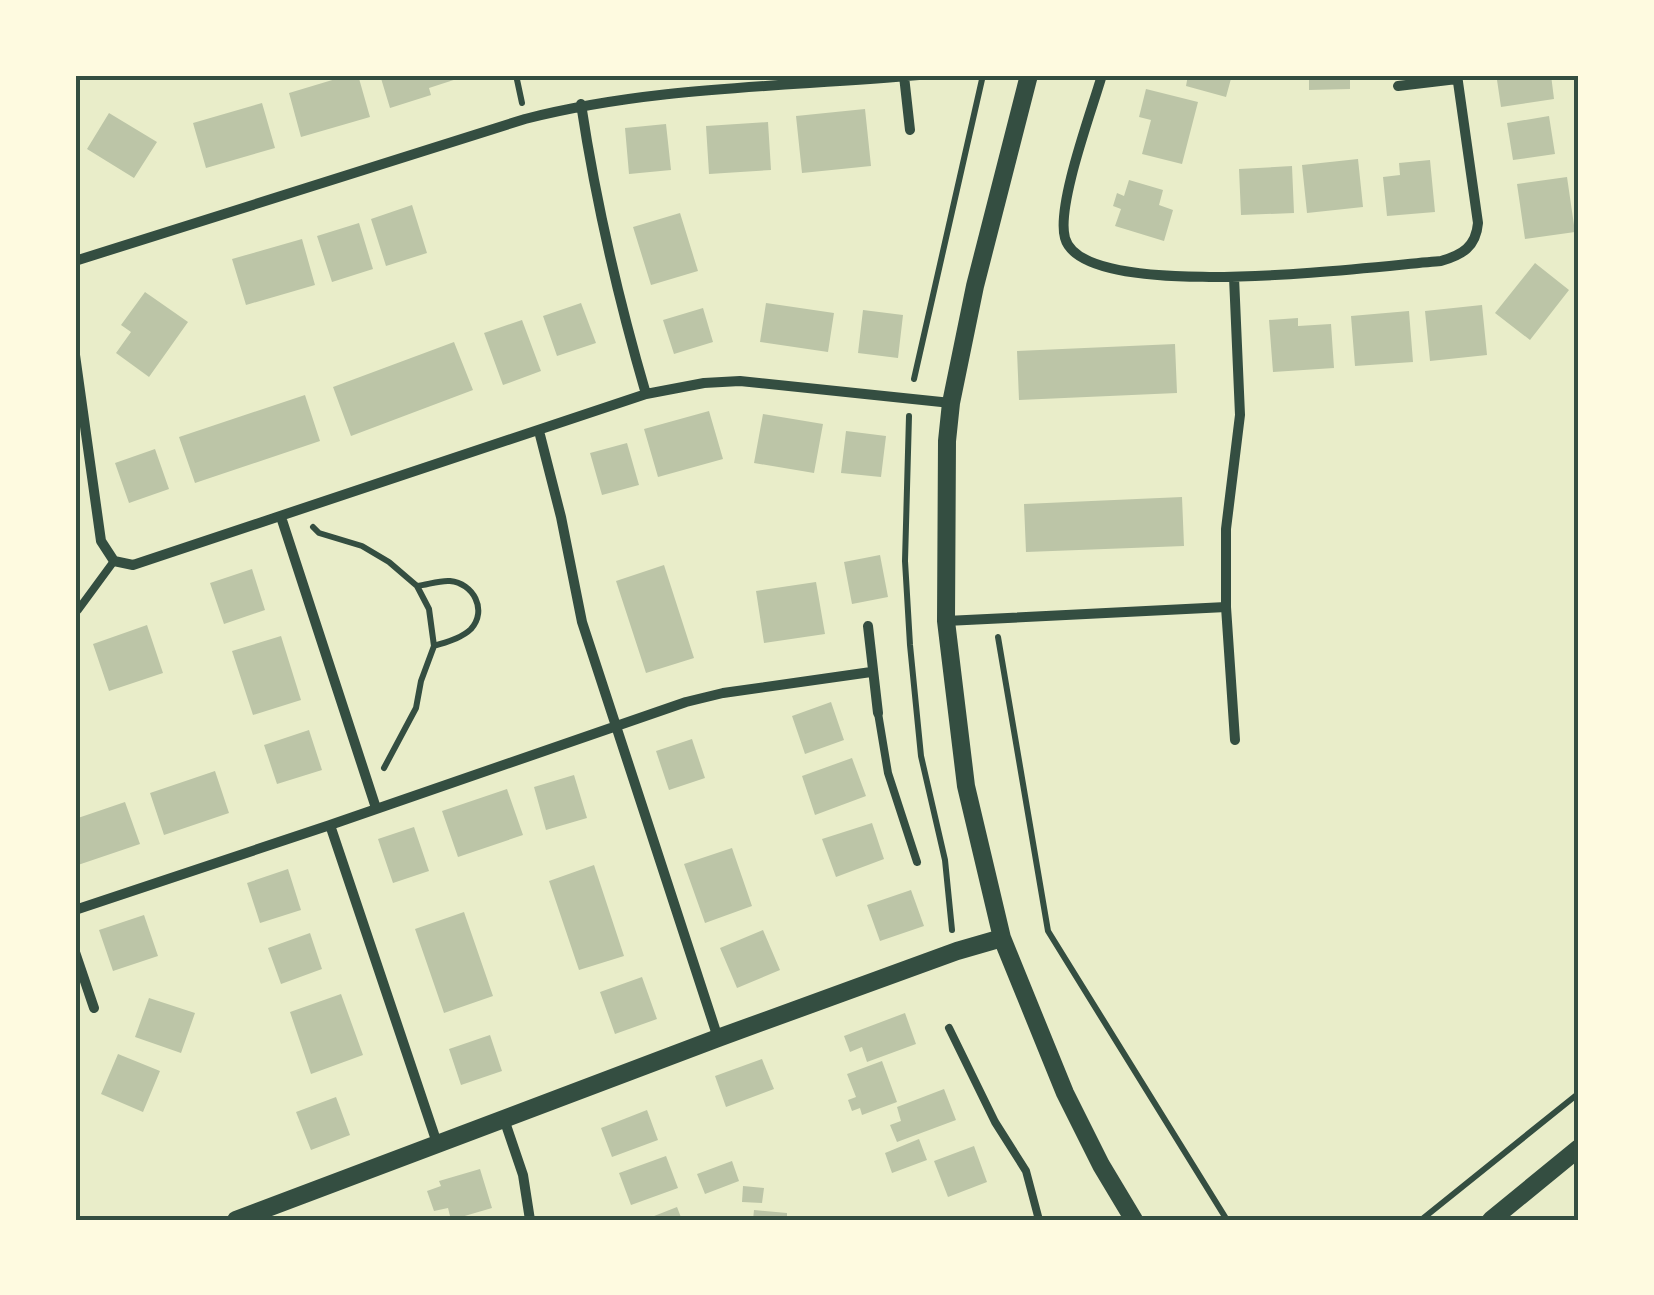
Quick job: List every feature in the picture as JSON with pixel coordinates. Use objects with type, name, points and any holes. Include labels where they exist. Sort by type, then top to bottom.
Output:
[{"type":"street","points":[[75,261],[581,104],[637,96],[919,75]]},
{"type":"street","points":[[1029,75],[975,286],[951,403],[947,441],[946,621],[966,786],[1002,938],[1065,1093],[1134,1220]]},
{"type":"street","points":[[1102,75],[1066,205],[1064,232],[1070,248],[1098,266],[1144,276],[1234,277],[1441,261],[1470,247],[1478,224],[1457,77],[1398,86]]},
{"type":"street","points":[[904,76],[910,130]]},
{"type":"street","points":[[581,104],[595,195],[619,302],[646,394]]},
{"type":"street","points":[[1234,277],[1240,415],[1226,530],[1226,608],[1235,740]]},
{"type":"street","points":[[75,355],[101,541],[114,561],[133,565],[646,394],[740,381],[951,403]]},
{"type":"street","points":[[539,431],[582,622],[718,1038]]},
{"type":"street","points":[[280,518],[376,808]]},
{"type":"street","points":[[946,621],[1226,608]]},
{"type":"street","points":[[868,626],[878,713]]},
{"type":"street","points":[[75,910],[617,724],[723,693],[871,672]]},
{"type":"street","points":[[330,825],[438,1143]]},
{"type":"street","points":[[236,1220],[718,1038],[1002,938]]},
{"type":"street","points":[[75,952],[94,1008]]},
{"type":"street","points":[[504,1119],[530,1202],[530,1220]]},
{"type":"street","points":[[1491,1220],[1579,1148]]},
{"type":"lane","points":[[78,610],[114,561]]},
{"type":"lane","points":[[878,713],[888,772],[916,862]]},
{"type":"lane","points":[[949,1028],[994,1122],[1026,1171],[1039,1220]]},
{"type":"path","points":[[300,511],[318,533],[362,546],[389,562],[417,586],[429,609],[434,646],[408,728],[371,795]]},
{"type":"path","points":[[417,586],[449,581],[468,587],[478,602],[477,620],[468,632],[434,646]]},
{"type":"path","points":[[996,619],[1048,931],[1227,1220]]},
{"type":"path","points":[[1420,1220],[1579,1093]]},
{"type":"building","points":[[358,75],[370,117],[301,137],[289,93]]},
{"type":"building","points":[[380,75],[466,76],[429,88],[431,95],[390,108]]},
{"type":"building","points":[[1188,75],[1232,75],[1226,97],[1186,86]]},
{"type":"building","points":[[1309,75],[1350,75],[1350,89],[1309,90]]},
{"type":"building","points":[[1507,75],[1551,75],[1554,99],[1501,107],[1497,80],[1508,79]]},
{"type":"building","points":[[1146,89],[1198,102],[1182,164],[1142,154],[1151,120],[1139,117]]},
{"type":"building","points":[[262,103],[275,148],[206,168],[193,123]]},
{"type":"building","points":[[865,109],[871,166],[802,173],[796,116]]},
{"type":"building","points":[[109,113],[157,142],[134,178],[87,149]]},
{"type":"building","points":[[1549,116],[1555,154],[1513,160],[1507,123]]},
{"type":"building","points":[[768,122],[771,170],[709,174],[706,126]]},
{"type":"building","points":[[666,124],[671,170],[629,174],[625,128]]},
{"type":"building","points":[[1358,159],[1363,207],[1307,213],[1302,165]]},
{"type":"building","points":[[1430,160],[1435,212],[1387,216],[1383,177],[1400,175],[1399,163]]},
{"type":"building","points":[[1292,166],[1294,213],[1241,215],[1239,169]]},
{"type":"building","points":[[1567,177],[1575,232],[1525,239],[1517,184]]},
{"type":"building","points":[[1129,180],[1163,190],[1159,205],[1173,210],[1164,241],[1115,226],[1121,209],[1113,206],[1117,193],[1124,196]]},
{"type":"building","points":[[412,205],[427,253],[386,266],[371,219]]},
{"type":"building","points":[[680,213],[698,271],[651,285],[633,227]]},
{"type":"building","points":[[359,223],[373,269],[332,282],[317,236]]},
{"type":"building","points":[[302,239],[315,285],[246,305],[232,259]]},
{"type":"building","points":[[1535,263],[1569,290],[1530,340],[1495,313]]},
{"type":"building","points":[[145,292],[188,322],[149,377],[116,353],[131,332],[121,325]]},
{"type":"building","points":[[581,303],[596,343],[557,356],[543,316]]},
{"type":"building","points":[[766,303],[834,313],[828,352],[760,342]]},
{"type":"building","points":[[1482,305],[1487,355],[1430,361],[1425,311]]},
{"type":"building","points":[[703,308],[713,342],[674,354],[663,320]]},
{"type":"building","points":[[863,310],[903,315],[898,358],[858,353]]},
{"type":"building","points":[[1409,311],[1413,362],[1355,366],[1351,316]]},
{"type":"building","points":[[1298,318],[1298,326],[1331,324],[1334,368],[1273,372],[1269,320]]},
{"type":"building","points":[[522,320],[541,371],[503,385],[484,333]]},
{"type":"building","points":[[454,342],[473,390],[351,436],[333,387]]},
{"type":"building","points":[[1175,344],[1177,393],[1019,400],[1017,351]]},
{"type":"building","points":[[305,395],[320,441],[195,483],[179,437]]},
{"type":"building","points":[[709,411],[723,459],[658,477],[644,429]]},
{"type":"building","points":[[763,414],[823,424],[814,473],[754,463]]},
{"type":"building","points":[[846,431],[886,436],[881,477],[841,473]]},
{"type":"building","points":[[627,443],[639,485],[602,495],[590,453]]},
{"type":"building","points":[[155,449],[169,489],[129,503],[115,463]]},
{"type":"building","points":[[1182,497],[1184,546],[1026,552],[1024,504]]},
{"type":"building","points":[[880,555],[888,597],[852,604],[844,562]]},
{"type":"building","points":[[664,565],[694,658],[646,673],[616,581]]},
{"type":"building","points":[[252,569],[265,610],[224,624],[210,583]]},
{"type":"building","points":[[816,582],[825,634],[764,643],[756,591]]},
{"type":"building","points":[[147,625],[163,673],[109,691],[93,644]]},
{"type":"building","points":[[281,636],[301,700],[253,715],[232,651]]},
{"type":"building","points":[[831,702],[844,740],[805,754],[792,716]]},
{"type":"building","points":[[309,730],[322,770],[277,784],[264,745]]},
{"type":"building","points":[[692,739],[705,778],[669,790],[656,751]]},
{"type":"building","points":[[852,758],[866,796],[815,815],[802,776]]},
{"type":"building","points":[[215,771],[229,813],[164,835],[150,793]]},
{"type":"building","points":[[574,775],[587,818],[546,830],[534,787]]},
{"type":"building","points":[[507,789],[523,835],[458,857],[442,811]]},
{"type":"building","points":[[125,802],[140,844],[75,866],[75,819]]},
{"type":"building","points":[[872,823],[884,859],[836,877],[822,839]]},
{"type":"building","points":[[414,827],[429,871],[393,883],[378,839]]},
{"type":"building","points":[[732,848],[752,906],[705,923],[684,864]]},
{"type":"building","points":[[594,865],[624,956],[579,970],[549,881]]},
{"type":"building","points":[[288,869],[301,910],[260,923],[247,883]]},
{"type":"building","points":[[911,890],[924,926],[880,941],[867,905]]},
{"type":"building","points":[[464,912],[493,996],[444,1013],[415,929]]},
{"type":"building","points":[[144,915],[158,956],[113,971],[99,930]]},
{"type":"building","points":[[763,930],[780,970],[737,988],[720,948]]},
{"type":"building","points":[[310,933],[322,969],[281,984],[268,948]]},
{"type":"building","points":[[642,977],[657,1019],[615,1034],[600,992]]},
{"type":"building","points":[[341,994],[363,1055],[311,1074],[290,1012]]},
{"type":"building","points":[[149,998],[195,1013],[181,1053],[135,1037]]},
{"type":"building","points":[[905,1013],[916,1044],[867,1062],[862,1047],[850,1052],[844,1036]]},
{"type":"building","points":[[490,1035],[502,1071],[461,1085],[449,1049]]},
{"type":"building","points":[[118,1054],[160,1071],[143,1112],[101,1094]]},
{"type":"building","points":[[762,1059],[774,1089],[726,1107],[715,1076]]},
{"type":"building","points":[[882,1061],[897,1102],[862,1115],[860,1108],[852,1111],[848,1100],[856,1097],[847,1074]]},
{"type":"building","points":[[944,1089],[956,1120],[897,1142],[890,1125],[901,1121],[897,1107]]},
{"type":"building","points":[[336,1097],[350,1135],[311,1150],[296,1112]]},
{"type":"building","points":[[647,1110],[658,1140],[612,1157],[601,1128]]},
{"type":"building","points":[[919,1139],[927,1160],[892,1173],[885,1153]]},
{"type":"building","points":[[974,1146],[987,1182],[948,1197],[934,1161]]},
{"type":"building","points":[[666,1156],[678,1188],[631,1205],[619,1173]]},
{"type":"building","points":[[732,1161],[739,1181],[705,1194],[697,1174]]},
{"type":"building","points":[[480,1169],[492,1208],[451,1220],[448,1208],[434,1211],[427,1191],[441,1186],[439,1181]]},
{"type":"building","points":[[743,1186],[764,1188],[762,1203],[742,1202]]},
{"type":"building","points":[[677,1207],[682,1220],[644,1220]]},
{"type":"building","points":[[754,1210],[787,1213],[787,1220],[753,1220]]}]
